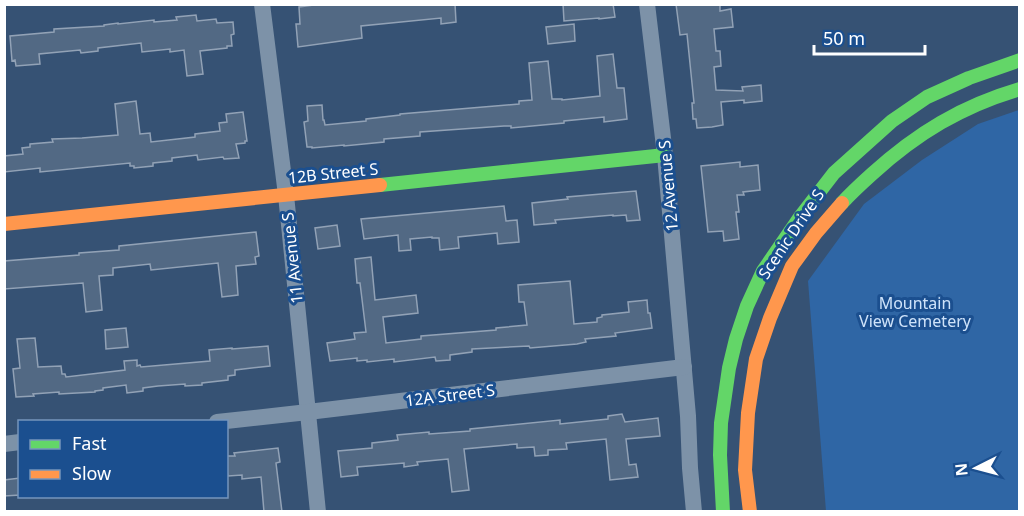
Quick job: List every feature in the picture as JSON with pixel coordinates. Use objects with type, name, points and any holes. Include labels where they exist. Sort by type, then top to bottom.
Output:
[{"type":"main road","name":"Scenic Drive S","points":[[723,512],[721,423],[729,368],[747,306],[763,271],[834,173],[892,122],[927,97],[969,78],[1020,60]]},
{"type":"main road","name":"Scenic Drive S","points":[[750,512],[745,470],[748,413],[756,359],[792,266],[816,233],[850,194],[892,156],[926,131],[962,110],[1020,89]]},
{"type":"main road","name":"12B Street S","points":[[4,224],[666,155]]},
{"type":"street","name":"11 Avenue S","points":[[262,4],[286,195],[318,512]]},
{"type":"street","name":"12 Avenue S","points":[[647,4],[666,155],[684,367]]},
{"type":"street","name":"12A Street S","points":[[228,421],[684,367]]},
{"type":"street","points":[[684,367],[694,512]]},
{"type":"green space","name":"Mountain View Cemetery","points":[[1019,110],[1019,511],[826,511],[808,281],[864,204],[922,160],[978,124]]},
{"type":"building","points":[[321,4],[455,4],[456,22],[441,24],[441,18],[361,26],[362,38],[298,47],[296,24],[300,24],[299,7]]},
{"type":"building","points":[[563,4],[613,4],[615,17],[564,21]]},
{"type":"building","points":[[676,4],[720,4],[720,11],[731,9],[733,27],[714,29],[716,51],[720,51],[721,66],[714,67],[716,90],[743,91],[742,87],[761,85],[762,101],[721,102],[723,125],[697,128],[696,119],[693,119],[692,103],[694,103],[687,34],[680,35]]},
{"type":"building","points":[[196,15],[197,21],[216,19],[217,23],[233,22],[232,46],[200,51],[203,74],[187,76],[184,50],[142,52],[141,43],[98,48],[98,51],[81,53],[80,50],[39,54],[40,64],[16,66],[15,60],[12,61],[10,36],[54,32],[54,29],[177,20],[176,17]]},
{"type":"building","points":[[574,24],[575,41],[548,44],[546,27]]},
{"type":"building","points":[[613,54],[617,88],[624,88],[627,119],[604,122],[604,117],[511,128],[511,126],[504,126],[420,132],[420,136],[384,139],[384,142],[307,147],[304,122],[308,121],[307,106],[322,105],[325,125],[366,121],[366,119],[400,114],[519,104],[519,101],[532,100],[529,63],[548,61],[552,99],[600,96],[597,56]]},
{"type":"building","points":[[136,101],[140,134],[150,133],[151,142],[195,137],[195,134],[220,131],[219,123],[227,122],[226,114],[243,112],[247,141],[236,144],[239,158],[198,160],[197,155],[172,158],[172,161],[153,163],[153,166],[134,168],[130,166],[130,163],[40,172],[40,168],[4,172],[4,156],[23,154],[22,148],[30,147],[30,144],[53,142],[52,139],[118,135],[115,104]]},
{"type":"building","points":[[740,162],[740,167],[758,165],[760,190],[737,195],[739,239],[724,241],[723,231],[708,232],[701,166]]},
{"type":"building","points":[[636,191],[640,220],[627,221],[626,215],[613,215],[555,220],[556,223],[534,225],[532,203],[568,199],[567,197]]},
{"type":"building","points":[[504,206],[506,221],[517,220],[519,242],[498,244],[497,233],[458,237],[459,248],[440,250],[439,238],[432,237],[410,239],[411,250],[399,251],[398,235],[364,239],[361,219]]},
{"type":"building","points":[[337,225],[340,246],[318,249],[315,228]]},
{"type":"building","points":[[256,232],[259,256],[255,257],[256,264],[236,266],[238,295],[222,297],[218,263],[151,270],[150,264],[113,268],[113,275],[99,276],[102,310],[86,312],[83,283],[4,289],[4,261],[79,255],[79,253],[119,250],[119,246]]},
{"type":"building","points":[[371,257],[375,300],[416,295],[418,313],[383,317],[386,343],[421,339],[421,336],[527,325],[524,302],[519,302],[518,285],[570,281],[574,324],[597,322],[597,318],[602,315],[629,312],[628,302],[647,300],[652,328],[615,333],[616,336],[585,339],[586,342],[577,344],[472,349],[472,352],[450,355],[450,360],[436,361],[435,357],[394,362],[394,359],[357,361],[357,358],[330,361],[327,343],[355,339],[354,333],[366,332],[355,259]]},
{"type":"building","points":[[126,328],[128,347],[106,349],[105,330]]},
{"type":"building","points":[[35,338],[38,367],[61,366],[62,374],[66,377],[125,370],[124,361],[137,360],[137,366],[141,367],[210,361],[209,350],[268,346],[270,366],[235,370],[235,375],[228,376],[228,380],[202,383],[202,385],[158,386],[127,393],[126,385],[103,388],[95,392],[59,394],[59,392],[16,397],[13,369],[20,368],[17,339]]},
{"type":"building","points":[[622,414],[625,422],[658,418],[660,436],[626,439],[629,465],[636,464],[638,477],[610,480],[606,439],[566,443],[567,449],[548,450],[548,455],[535,456],[534,447],[517,448],[517,444],[464,449],[469,490],[452,492],[448,459],[417,462],[418,465],[404,467],[404,463],[357,467],[358,475],[341,477],[338,451],[372,448],[372,443],[398,440],[397,435],[470,431],[470,429],[560,420],[560,424],[608,419],[608,416]]},
{"type":"building","points":[[278,448],[280,462],[276,463],[282,512],[264,512],[261,477],[242,479],[242,475],[228,476],[228,456],[235,456],[234,453]]},
{"type":"building","points":[[18,478],[18,495],[4,496],[4,480]]},
{"type":"traffic: fast","points":[[723,512],[721,423],[729,368],[747,306],[763,271],[834,173],[892,121],[927,97],[969,78],[1020,60]]},
{"type":"traffic: fast","points":[[842,203],[889,159],[941,122],[979,104],[1020,89]]},
{"type":"traffic: fast","points":[[380,185],[665,155]]},
{"type":"traffic: slow","points":[[4,224],[380,185]]},
{"type":"traffic: slow","points":[[750,512],[745,470],[748,413],[756,359],[792,266],[842,203]]}]
